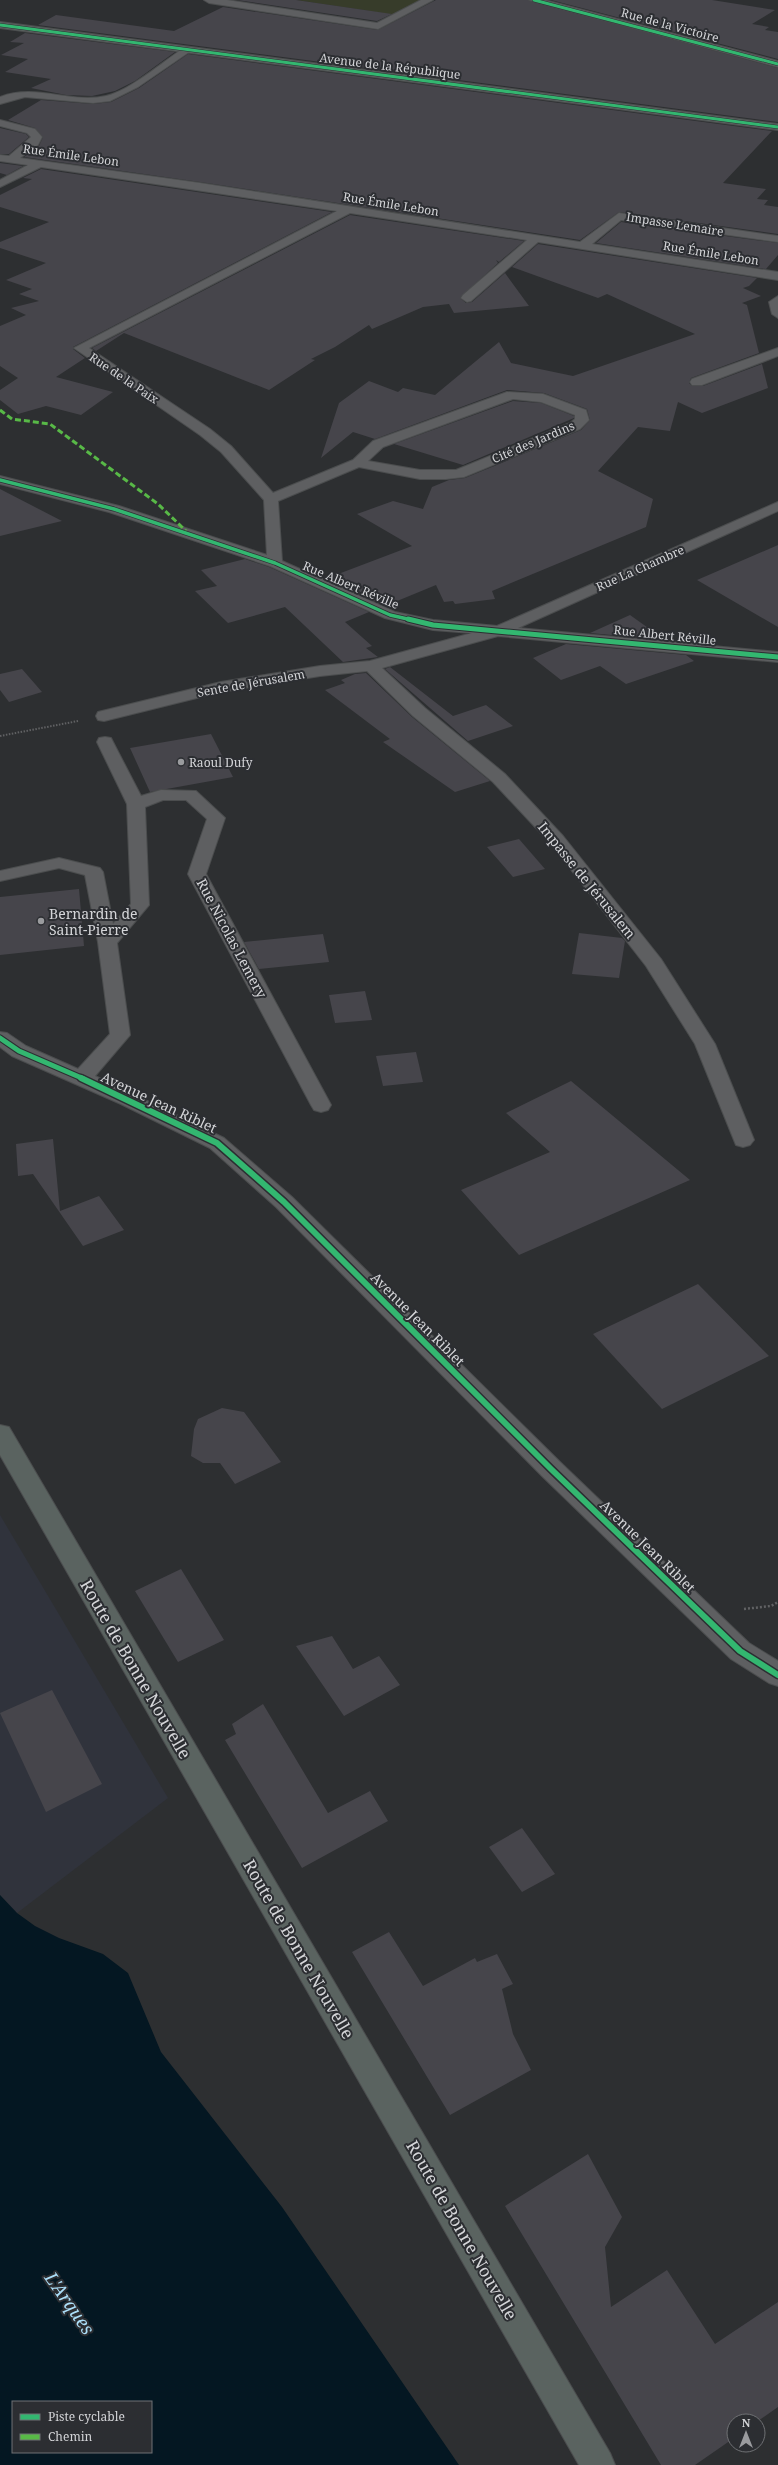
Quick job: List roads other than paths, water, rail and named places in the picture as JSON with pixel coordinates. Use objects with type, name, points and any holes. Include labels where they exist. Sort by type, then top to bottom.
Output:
[{"type":"main road","name":"Avenue de la République","points":[[0,26],[778,127]]},
{"type":"main road","name":"Route de Bonne Nouvelle","points":[[0,1434],[598,2465]]},
{"type":"street","points":[[209,0],[378,26],[428,0]]},
{"type":"street","name":"Rue de la Victoire","points":[[534,0],[778,64]]},
{"type":"street","points":[[0,101],[7,97],[21,94],[96,100],[113,98],[188,50]]},
{"type":"street","points":[[0,123],[31,131],[37,137],[34,143],[5,159]]},
{"type":"street","name":"Rue Émile Lebon","points":[[5,159],[200,186],[778,276]]},
{"type":"street","points":[[0,184],[38,164]]},
{"type":"street","name":"Rue de la Paix","points":[[271,499],[226,449],[204,432],[80,348],[347,210]]},
{"type":"street","name":"Impasse Lemaire","points":[[582,246],[619,216],[778,240]]},
{"type":"street","points":[[467,298],[535,239]]},
{"type":"street","points":[[778,300],[775,302],[778,314]]},
{"type":"street","points":[[697,382],[778,352]]},
{"type":"street","name":"Cité des Jardins","points":[[271,499],[358,463],[378,444],[512,395],[543,398],[581,413],[582,420],[575,426],[459,474],[442,476],[408,474],[358,463]]},
{"type":"street","name":"Rue Albert Réville","points":[[0,480],[114,509],[275,563],[390,615],[433,625],[501,630],[778,657]]},
{"type":"street","points":[[271,499],[275,563]]},
{"type":"street","name":"Rue La Chambre","points":[[501,630],[778,506]]},
{"type":"street","name":"Sente de Jérusalem","points":[[104,716],[221,687],[320,671],[371,666],[501,630]]},
{"type":"street","name":"Impasse de Jérusalem","points":[[371,666],[419,712],[499,778],[557,840],[654,962],[705,1044],[743,1140]]},
{"type":"street","points":[[105,742],[136,804],[140,905],[107,942]]},
{"type":"street","name":"Rue Nicolas Lemery","points":[[136,804],[161,795],[190,795],[216,818],[198,874],[321,1105]]},
{"type":"street","points":[[0,876],[59,863],[94,872],[107,942],[120,1036],[81,1079]]},
{"type":"street","name":"Avenue Jean Riblet","points":[[0,1038],[19,1050],[128,1099],[217,1143],[284,1202],[551,1469],[740,1651],[778,1675]]},
{"type":"water","name":"L'Arques","points":[[0,1895],[17,1913],[35,1926],[59,1938],[103,1954],[128,1973],[161,2052],[282,2207],[459,2465],[0,2465]]},
{"type":"place","name":"Raoul Dufy","points":[[181,762]]},
{"type":"place","name":"Bernardin de Saint-Pierre","points":[[41,921]]}]
